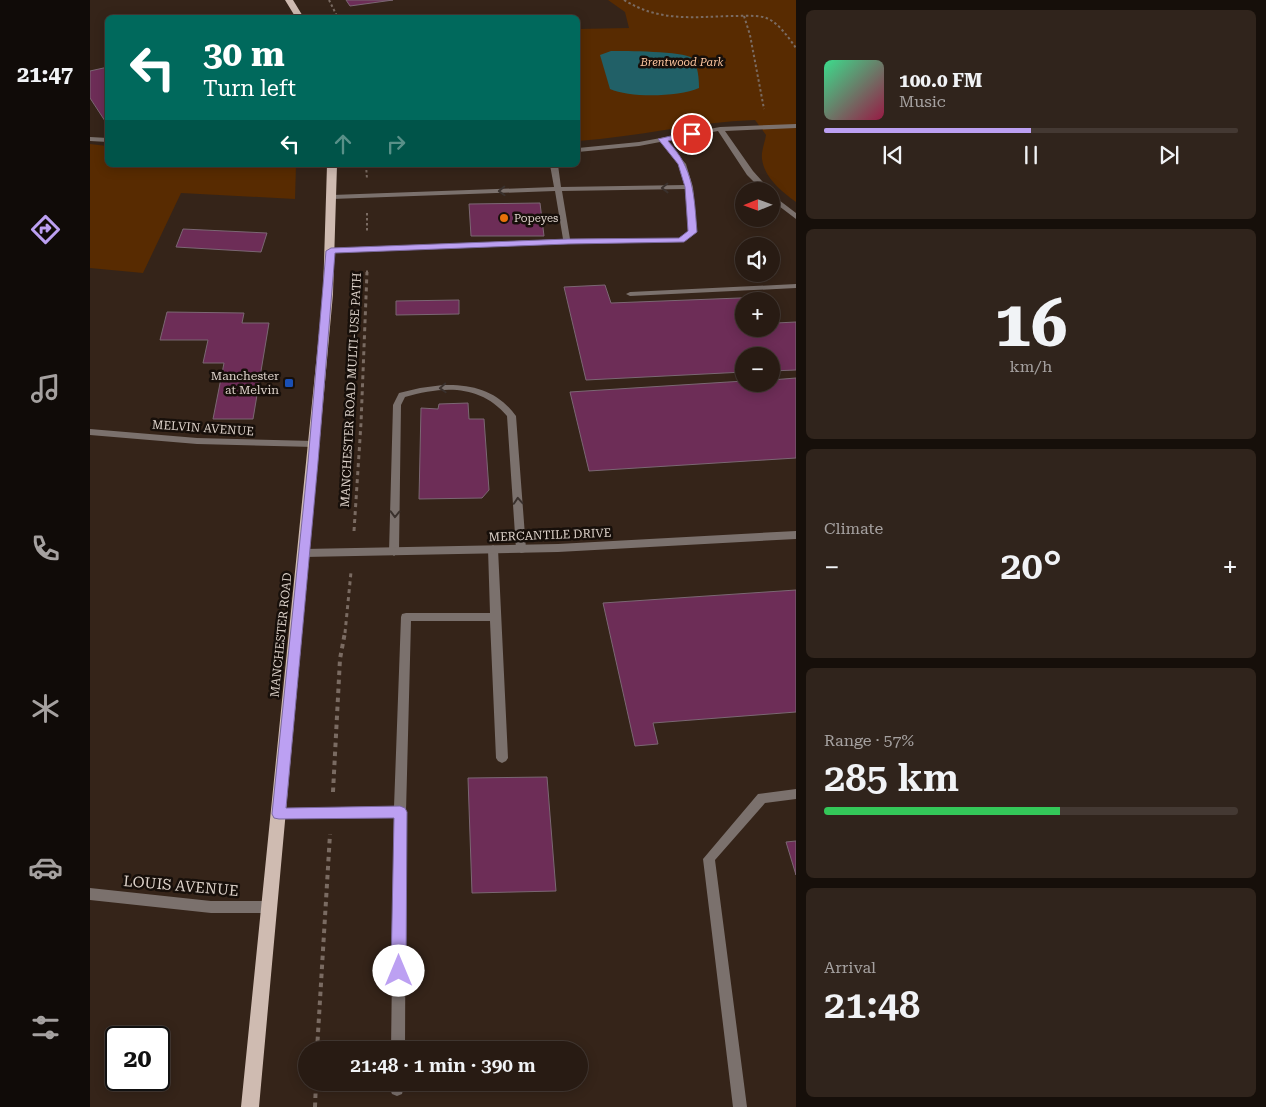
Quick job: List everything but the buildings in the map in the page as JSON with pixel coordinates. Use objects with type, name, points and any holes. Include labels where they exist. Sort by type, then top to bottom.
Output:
[{"type":"main road","points":[[289,0],[298,15]]},
{"type":"main road","name":"MANCHESTER ROAD","points":[[250,1107],[304,553],[331,251],[332,167]]},
{"type":"street","points":[[580,150],[638,144],[720,129],[794,126]]},
{"type":"street","points":[[720,129],[739,158],[759,182]]},
{"type":"street","points":[[90,139],[105,140]]},
{"type":"street","points":[[331,251],[568,242],[681,240],[693,232],[689,187],[682,164],[662,139]]},
{"type":"street","points":[[554,167],[568,242]]},
{"type":"street","points":[[332,197],[559,189],[689,187]]},
{"type":"street","points":[[780,204],[796,218]]},
{"type":"street","points":[[630,294],[796,286]]},
{"type":"street","points":[[394,552],[397,405],[402,395],[416,390],[462,387],[484,392],[503,406],[511,416],[522,549]]},
{"type":"street","name":"MELVIN AVENUE","points":[[90,432],[197,442],[314,444]]},
{"type":"street","name":"MERCANTILE DRIVE","points":[[304,553],[522,549],[796,535]]},
{"type":"street","points":[[493,549],[502,758]]},
{"type":"street","points":[[398,1041],[400,812],[406,617],[495,617]]},
{"type":"street","points":[[740,1107],[709,859],[762,798],[796,794]]},
{"type":"street","points":[[279,814],[400,812]]},
{"type":"street","name":"LOUIS AVENUE","points":[[90,894],[211,907],[270,907]]},
{"type":"path","points":[[329,0],[336,15]]},
{"type":"path","points":[[624,0],[638,9],[660,16],[764,17],[772,20],[796,48]]},
{"type":"path","points":[[744,16],[750,35],[767,127]]},
{"type":"path","name":"MANCHESTER ROAD MULTI-USE PATH","points":[[354,526],[361,423],[367,249],[366,167]]},
{"type":"path","points":[[315,1107],[316,1091]]},
{"type":"green space","name":"Brentwood Park","points":[[608,0],[796,0],[796,202],[780,189],[780,182],[774,182],[763,166],[762,156],[766,135],[755,120],[733,121],[580,141],[580,29],[629,28],[625,12]]},
{"type":"green space","points":[[90,144],[105,146],[105,167],[296,167],[295,199],[181,193],[143,273],[90,268]]},
{"type":"water","points":[[611,51],[678,54],[692,58],[696,64],[699,88],[667,95],[629,94],[610,89],[600,55]]},
{"type":"place","name":"Popeyes","points":[[504,218]]},
{"type":"place","name":"Manchester at Melvin","points":[[289,383]]},
{"type":"route","points":[[399,971],[400,812],[279,814],[331,251],[568,242],[681,240],[693,232],[689,187],[682,164],[662,139],[692,134]]}]
